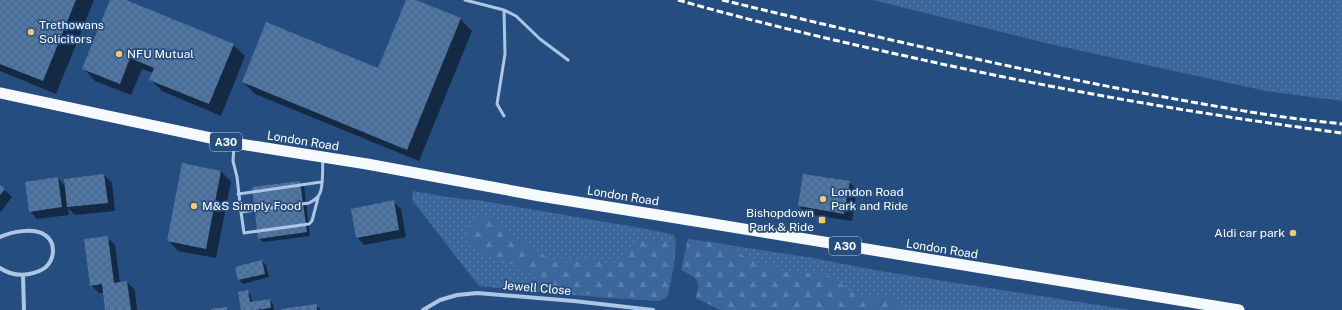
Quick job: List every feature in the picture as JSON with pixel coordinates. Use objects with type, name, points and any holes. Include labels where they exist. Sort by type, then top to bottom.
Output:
[{"type":"highway","name":"London Road","points":[[1,95],[234,143],[696,222],[1239,310]]},
{"type":"street","points":[[0,237],[10,234],[38,231],[49,238],[52,245],[53,254],[46,267],[40,271],[23,275],[14,275],[0,268]]},
{"type":"street","points":[[23,275],[24,310]]},
{"type":"street","name":"Jewell Close","points":[[423,310],[440,300],[458,295],[477,293],[574,301],[653,310]]},
{"type":"lane","points":[[465,0],[504,10],[516,16],[540,39],[568,60]]},
{"type":"lane","points":[[504,10],[505,54],[497,104],[504,116]]},
{"type":"lane","points":[[234,143],[233,155],[244,233],[309,224],[312,221],[321,191],[323,158]]},
{"type":"lane","points":[[238,194],[321,182]]},
{"type":"lane","points":[[241,212],[309,203],[318,198]]},
{"type":"green space","points":[[873,0],[1342,0],[1342,101],[1266,91],[1050,44]]},
{"type":"green space","points":[[413,191],[460,199],[477,200],[674,235],[676,249],[668,295],[659,301],[556,294],[479,286],[412,200]]},
{"type":"green space","points":[[483,217],[491,218],[500,224],[513,237],[552,260],[563,262],[587,259],[610,263],[617,261],[636,245],[644,242],[657,239],[676,239],[668,295],[659,301],[598,297],[545,283],[518,267],[470,246],[467,239],[468,227],[474,220]]},
{"type":"green space","points":[[688,239],[1130,310],[724,310],[696,298],[702,275]]},
{"type":"green space","points":[[688,239],[726,244],[745,257],[785,271],[821,274],[832,277],[851,292],[864,297],[883,295],[891,296],[900,303],[903,310],[719,309],[696,298],[698,287],[697,280],[681,270]]},
{"type":"building","name":"Trethowans Solicitors","points":[[0,0],[76,0],[43,81],[0,64]]},
{"type":"building","points":[[110,0],[126,0],[234,44],[209,104],[149,80],[154,68],[130,58],[120,84],[82,69]]},
{"type":"building","points":[[406,0],[416,0],[461,18],[407,150],[242,82],[266,22],[378,68]]},
{"type":"building","name":"M&S Simply Food","points":[[182,163],[221,171],[206,249],[167,241]]},
{"type":"building","points":[[104,174],[108,203],[67,207],[64,179]]},
{"type":"building","name":"London Road Park and Ride","points":[[803,174],[850,181],[844,214],[798,206]]},
{"type":"building","points":[[58,177],[62,207],[29,212],[25,182]]},
{"type":"building","points":[[300,181],[307,232],[258,239],[252,187]]},
{"type":"building","points":[[0,185],[5,189],[0,195]]},
{"type":"building","points":[[394,200],[399,230],[356,238],[351,209]]},
{"type":"building","points":[[108,236],[114,283],[127,281],[131,310],[105,310],[102,284],[90,286],[84,239]]},
{"type":"building","points":[[262,260],[265,274],[238,280],[235,267]]},
{"type":"building","points":[[248,290],[250,302],[270,299],[271,308],[241,310],[238,292]]},
{"type":"building","points":[[317,304],[317,310],[281,310],[281,309]]},
{"type":"building","points":[[227,307],[227,310],[210,310],[210,309]]},
{"type":"railway","points":[[678,0],[823,37],[1017,80],[1233,118],[1342,133]]},
{"type":"railway","points":[[722,0],[856,32],[1059,77],[1195,103],[1263,114],[1342,124]]},
{"type":"place","name":"Trethowans Solicitors","points":[[31,32]]},
{"type":"place","name":"NFU Mutual","points":[[119,54]]},
{"type":"place","name":"London Road Park and Ride","points":[[823,199]]},
{"type":"place","name":"M&S Simply Food","points":[[194,206]]},
{"type":"place","name":"Bishopdown Park & Ride","points":[[822,220]]},
{"type":"place","name":"Aldi car park","points":[[1293,233]]}]
